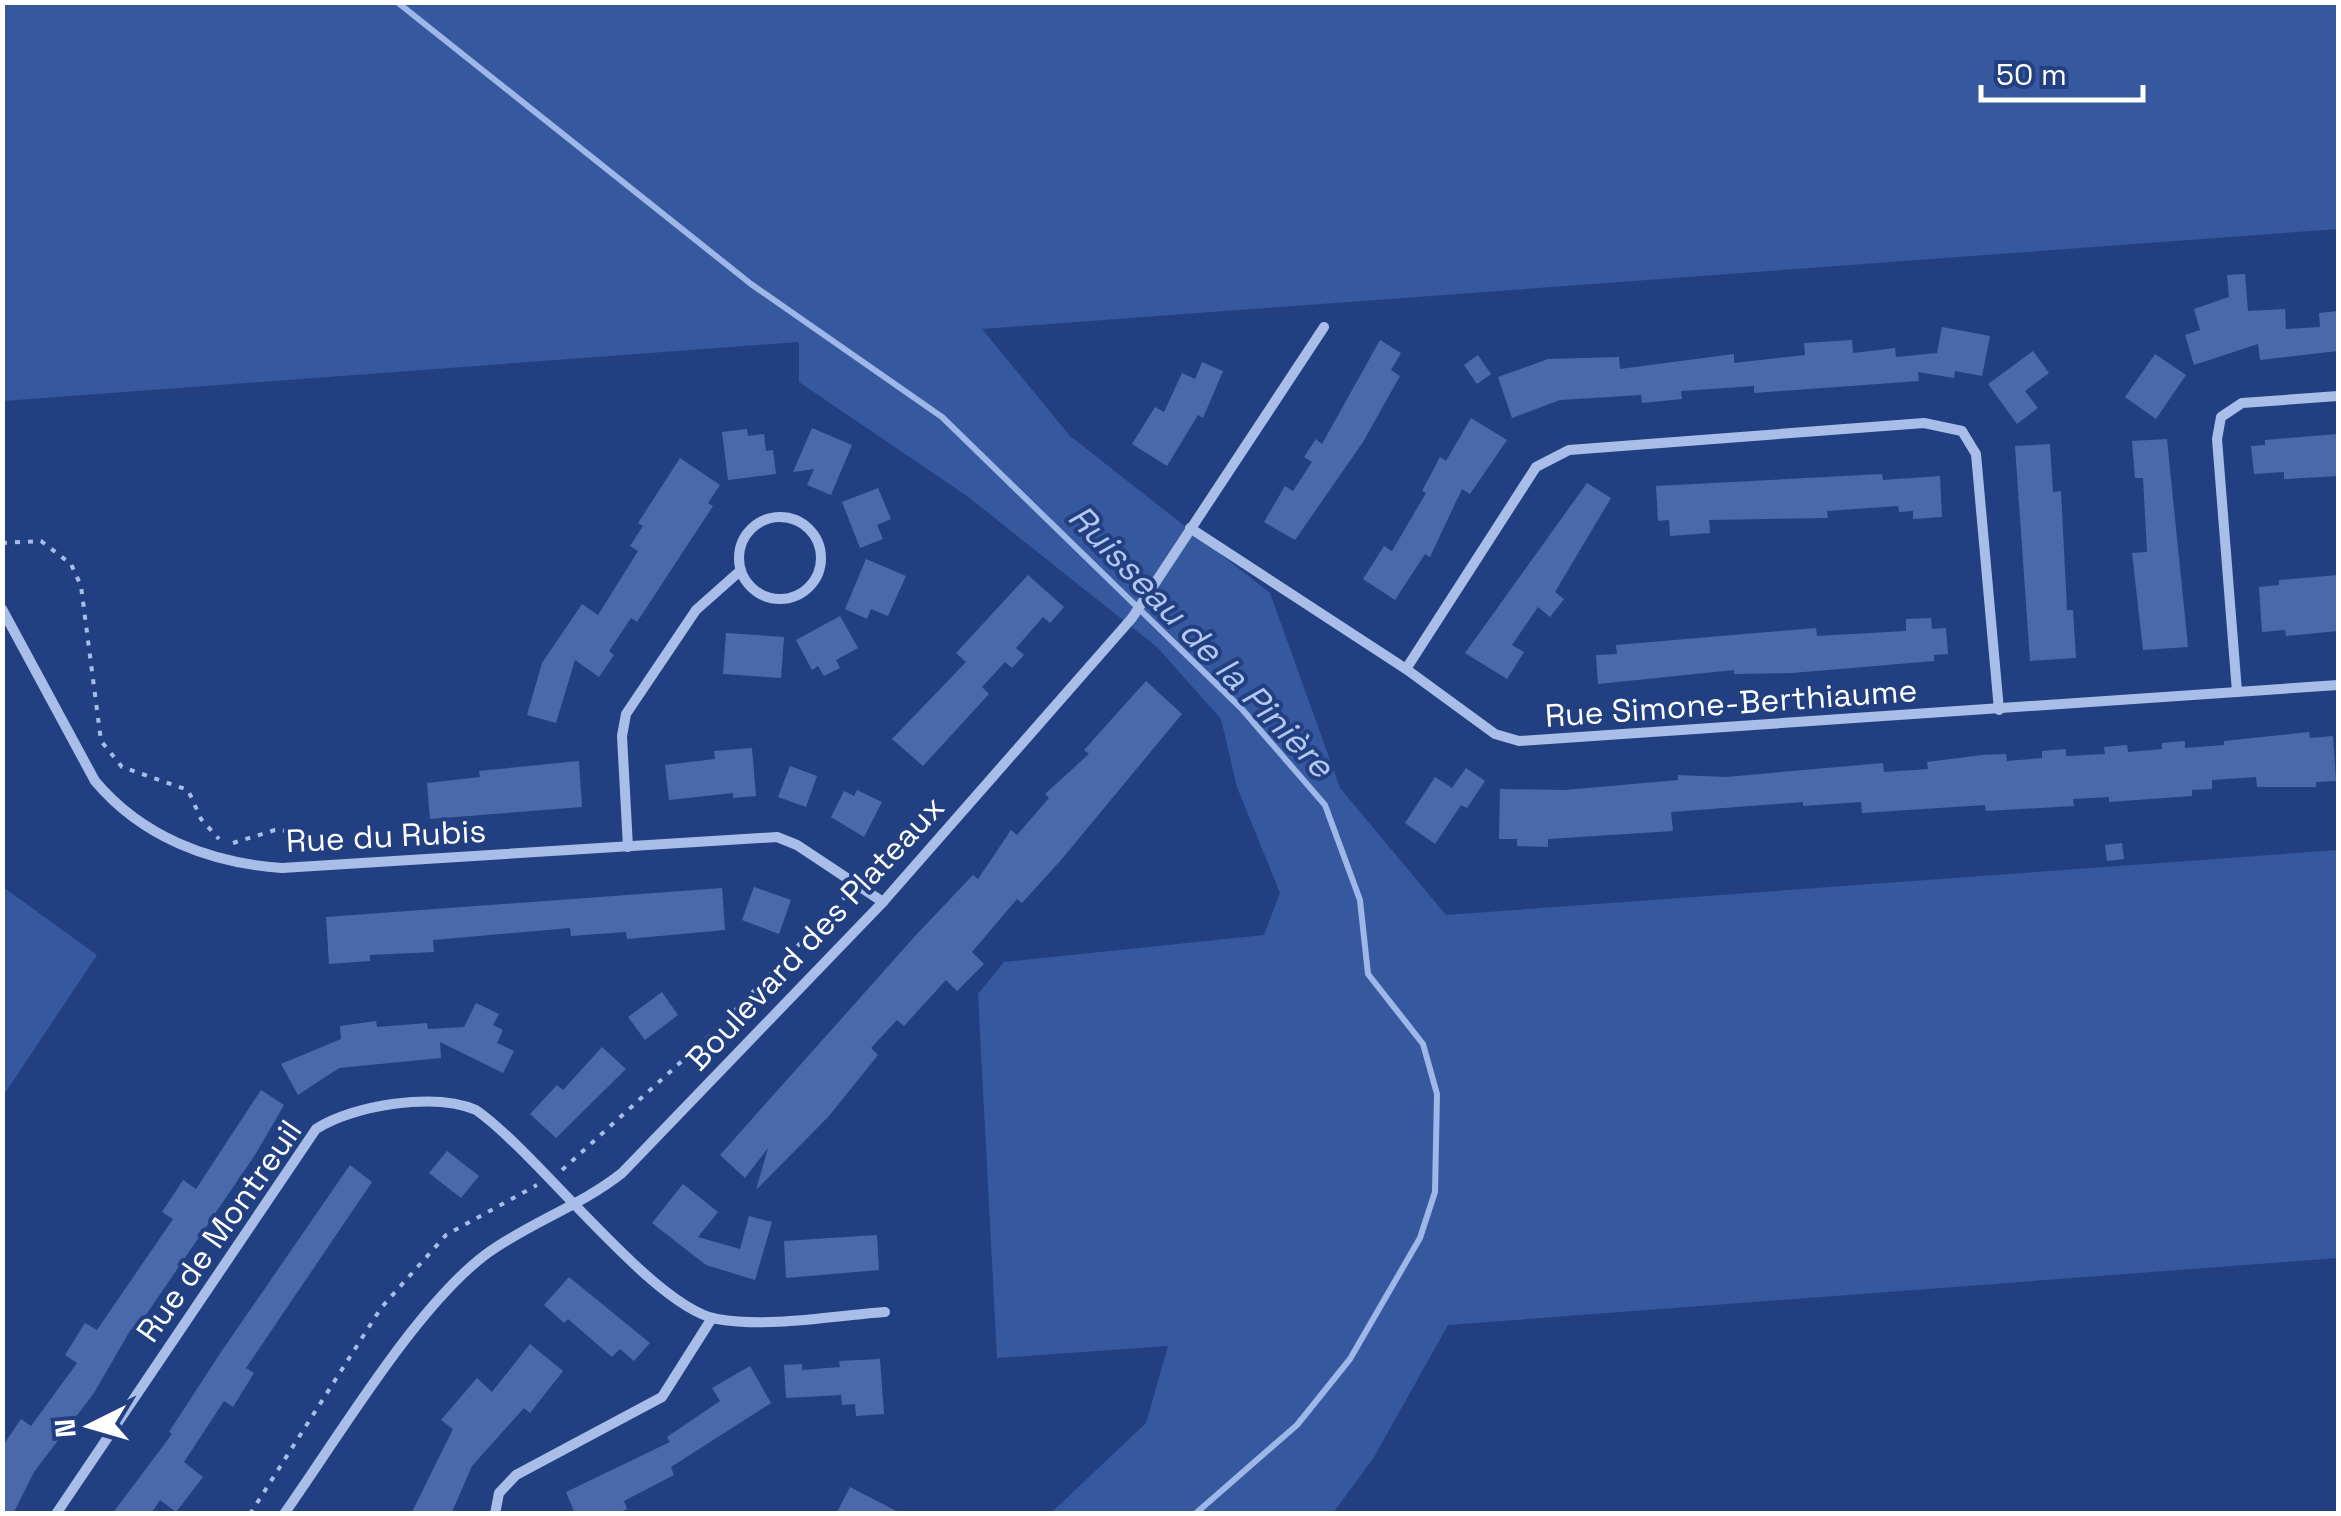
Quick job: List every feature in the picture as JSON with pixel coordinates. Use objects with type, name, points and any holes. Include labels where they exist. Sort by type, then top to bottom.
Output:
[{"type":"street","name":"Boulevard des Plateaux","points":[[284,1514],[415,1330],[460,1276],[515,1236],[577,1206],[622,1172],[883,902],[1132,618],[1324,327]]},
{"type":"street","points":[[2237,692],[2217,439],[2221,417],[2242,403],[2338,396]]},
{"type":"street","points":[[1406,669],[1536,467],[1569,450],[1924,424],[1962,431],[1976,454],[1998,710]]},
{"type":"street","points":[[628,846],[626,714],[696,610],[740,570],[742,542],[760,521],[788,517],[802,522],[819,543],[820,569],[806,591],[794,597],[781,600],[756,592],[740,570]]},
{"type":"street","name":"Rue Simone-Berthiaume","points":[[1190,528],[1406,669],[1495,734],[1519,741],[2338,685]]},
{"type":"street","name":"Rue du Rubis","points":[[2,609],[95,781],[113,803],[148,827],[218,860],[266,867],[318,866],[778,837],[883,902]]},
{"type":"street","name":"Rue de Montreuil","points":[[56,1514],[316,1129],[339,1114],[450,1098],[493,1121],[671,1296],[712,1318]]},
{"type":"street","points":[[495,1514],[499,1492],[516,1475],[662,1397],[712,1318],[744,1322],[885,1312]]},
{"type":"path","points":[[2,543],[41,541],[70,564],[81,586],[94,714],[100,742],[111,759],[188,790],[213,836],[225,842],[242,843],[275,830],[301,832],[310,842],[318,866]]},
{"type":"shaded area","points":[[3,3],[2338,3],[2338,229],[982,329],[1070,436],[1270,593],[1340,788],[1446,915],[2338,850],[2338,1258],[1448,1325],[1374,1457],[1333,1513],[1051,1513],[1146,1423],[1168,1346],[997,1358],[978,994],[1004,962],[1264,935],[1280,893],[1237,787],[1221,719],[1157,647],[967,496],[799,382],[799,342],[3,401]]},
{"type":"shaded area","points":[[3,887],[97,955],[3,1096]]},
{"type":"building","points":[[2245,274],[2248,311],[2285,309],[2286,329],[2320,327],[2319,313],[2338,311],[2338,351],[2260,360],[2258,344],[2194,365],[2185,335],[2200,330],[2194,309],[2229,297],[2227,275]]},
{"type":"building","points":[[1942,327],[1990,336],[1982,376],[1955,371],[1954,378],[1918,372],[1919,381],[1754,393],[1754,386],[1681,391],[1682,399],[1642,403],[1641,395],[1560,400],[1512,418],[1498,377],[1548,359],[1619,357],[1620,369],[1734,354],[1734,363],[1805,355],[1804,343],[1852,340],[1853,353],[1895,348],[1896,357],[1937,353]]},
{"type":"building","points":[[1380,340],[1401,353],[1391,370],[1400,376],[1363,442],[1295,540],[1264,522],[1285,486],[1293,491],[1312,462],[1304,457],[1316,439],[1322,444]]},
{"type":"building","points":[[2033,351],[2049,373],[2025,391],[2038,408],[2017,424],[1988,384]]},
{"type":"building","points":[[2155,354],[2186,375],[2156,419],[2125,397]]},
{"type":"building","points":[[1478,355],[1491,374],[1477,384],[1464,365]]},
{"type":"building","points":[[1202,362],[1223,371],[1203,418],[1198,415],[1167,466],[1132,444],[1155,407],[1164,412],[1182,373],[1195,379]]},
{"type":"building","points":[[1471,418],[1507,440],[1470,494],[1462,489],[1430,557],[1425,554],[1395,600],[1363,579],[1384,546],[1392,551],[1426,493],[1422,491],[1440,457],[1446,461]]},
{"type":"building","points":[[812,428],[852,445],[831,495],[807,485],[814,469],[793,472]]},
{"type":"building","points":[[747,429],[748,436],[764,434],[766,451],[773,450],[776,474],[728,480],[722,432]]},
{"type":"building","points":[[2338,434],[2338,476],[2284,479],[2284,472],[2254,474],[2251,446],[2265,445],[2265,440]]},
{"type":"building","points":[[2167,439],[2188,647],[2143,650],[2132,553],[2147,552],[2143,478],[2135,478],[2132,441]]},
{"type":"building","points":[[2050,444],[2053,492],[2061,491],[2067,610],[2073,610],[2076,658],[2030,661],[2015,446]]},
{"type":"building","points":[[680,458],[720,485],[708,503],[713,506],[637,622],[631,618],[609,651],[614,655],[599,677],[575,660],[556,723],[527,715],[542,663],[582,604],[598,615],[638,551],[630,546],[643,526],[638,523]]},
{"type":"building","points":[[1882,474],[1883,480],[1940,476],[1942,517],[1913,519],[1913,511],[1899,512],[1898,506],[1827,511],[1828,518],[1709,520],[1710,533],[1670,536],[1669,520],[1658,521],[1656,486]]},
{"type":"building","points":[[1587,483],[1611,498],[1555,592],[1564,599],[1550,617],[1538,607],[1512,645],[1524,652],[1507,679],[1465,653]]},
{"type":"building","points":[[878,488],[891,519],[877,525],[883,539],[860,548],[842,502]]},
{"type":"building","points":[[866,559],[906,576],[888,616],[871,609],[867,619],[845,609]]},
{"type":"building","points":[[1028,575],[1064,607],[1050,623],[1043,617],[1016,648],[1024,655],[1012,668],[1005,662],[982,687],[989,694],[923,766],[892,739],[966,662],[956,653]]},
{"type":"building","points":[[2338,575],[2338,631],[2286,636],[2285,630],[2262,632],[2259,587],[2279,585],[2279,580]]},
{"type":"building","points":[[840,616],[858,648],[836,660],[840,668],[824,676],[818,666],[812,670],[796,640]]},
{"type":"building","points":[[1931,618],[1932,629],[1946,628],[1948,654],[1934,655],[1934,661],[1792,673],[1734,674],[1734,670],[1598,684],[1596,655],[1617,654],[1616,645],[1816,628],[1817,636],[1906,631],[1906,619]]},
{"type":"building","points":[[726,633],[784,637],[781,678],[723,674]]},
{"type":"building","points":[[1146,681],[1182,714],[1061,860],[1022,903],[1017,899],[972,952],[984,964],[957,991],[946,980],[904,1026],[897,1020],[871,1048],[878,1055],[829,1116],[756,1190],[768,1148],[745,1178],[720,1155],[916,935],[973,875],[978,879],[1011,830],[1017,835],[1049,798],[1045,794],[1089,754],[1084,750]]},
{"type":"building","points":[[2309,732],[2310,738],[2333,736],[2336,781],[2316,782],[2316,787],[2257,787],[2256,777],[2212,780],[2212,789],[2192,790],[2192,796],[2109,802],[2109,797],[2073,799],[2074,806],[1986,811],[1985,805],[1862,813],[1861,802],[1803,806],[1803,802],[1671,812],[1673,831],[1548,839],[1548,847],[1517,846],[1517,839],[1499,839],[1500,789],[1565,790],[1678,780],[1678,775],[1726,777],[1883,763],[1884,772],[1928,769],[1927,762],[1982,755],[2006,754],[2007,761],[2042,758],[2042,751],[2066,749],[2066,756],[2105,754],[2104,747],[2127,745],[2128,752],[2162,749],[2162,743],[2185,741],[2185,748]]},
{"type":"building","points":[[752,748],[756,796],[733,798],[733,793],[669,800],[665,765],[715,759],[714,751]]},
{"type":"building","points":[[579,761],[582,807],[430,819],[427,783],[480,777],[479,771]]},
{"type":"building","points":[[790,766],[817,776],[806,807],[778,797]]},
{"type":"building","points":[[1466,768],[1485,781],[1467,808],[1461,805],[1435,844],[1405,823],[1435,777],[1452,788]]},
{"type":"building","points":[[857,790],[882,802],[864,837],[831,817],[844,791],[854,796]]},
{"type":"building","points":[[2122,843],[2124,859],[2107,861],[2105,845]]},
{"type":"building","points":[[754,887],[791,900],[779,934],[742,920]]},
{"type":"building","points":[[722,888],[725,930],[627,939],[626,932],[571,936],[570,928],[433,940],[434,952],[370,955],[370,961],[329,964],[326,917]]},
{"type":"building","points":[[662,992],[678,1015],[645,1040],[628,1017]]},
{"type":"building","points":[[476,1003],[499,1014],[493,1025],[503,1030],[497,1043],[514,1051],[503,1073],[440,1042],[441,1058],[339,1068],[298,1095],[281,1064],[341,1039],[340,1026],[376,1021],[377,1027],[427,1023],[428,1029],[464,1027]]},
{"type":"building","points":[[602,1047],[626,1069],[556,1138],[530,1114],[557,1085],[563,1090]]},
{"type":"building","points":[[261,1090],[284,1105],[255,1155],[135,1331],[131,1329],[94,1393],[34,1472],[13,1514],[2,1514],[2,1447],[21,1419],[31,1426],[77,1363],[65,1355],[85,1323],[97,1330],[173,1219],[162,1212],[183,1180],[196,1189]]},
{"type":"building","points":[[447,1151],[479,1176],[461,1198],[429,1173]]},
{"type":"building","points":[[350,1165],[372,1182],[246,1368],[254,1373],[233,1407],[224,1401],[184,1462],[203,1477],[176,1512],[160,1500],[151,1514],[112,1514],[172,1434],[169,1432],[221,1352]]},
{"type":"building","points":[[683,1184],[718,1212],[698,1237],[740,1249],[749,1216],[772,1222],[755,1280],[706,1265],[652,1223]]},
{"type":"building","points":[[877,1235],[879,1270],[786,1278],[784,1241]]},
{"type":"building","points":[[569,1277],[650,1343],[634,1361],[620,1349],[612,1357],[568,1319],[564,1323],[544,1305]]},
{"type":"building","points":[[530,1344],[563,1371],[530,1413],[524,1408],[472,1466],[451,1514],[411,1514],[453,1429],[441,1420],[477,1378],[492,1392]]},
{"type":"building","points":[[880,1359],[884,1414],[856,1416],[855,1404],[842,1405],[841,1395],[786,1398],[784,1365],[802,1364],[802,1370],[840,1367],[839,1361]]},
{"type":"building","points":[[750,1366],[771,1403],[671,1467],[674,1475],[624,1501],[627,1509],[616,1514],[575,1514],[566,1492],[670,1442],[667,1437],[720,1401],[712,1388]]},
{"type":"building","points":[[850,1487],[902,1514],[836,1514]]},
{"type":"waterway","name":"Ruisseau de la Pinière","points":[[397,2],[751,284],[942,417],[1241,708],[1325,805],[1360,900],[1368,974],[1423,1044],[1437,1094],[1435,1192],[1420,1238],[1350,1359],[1297,1425],[1195,1514]]}]
